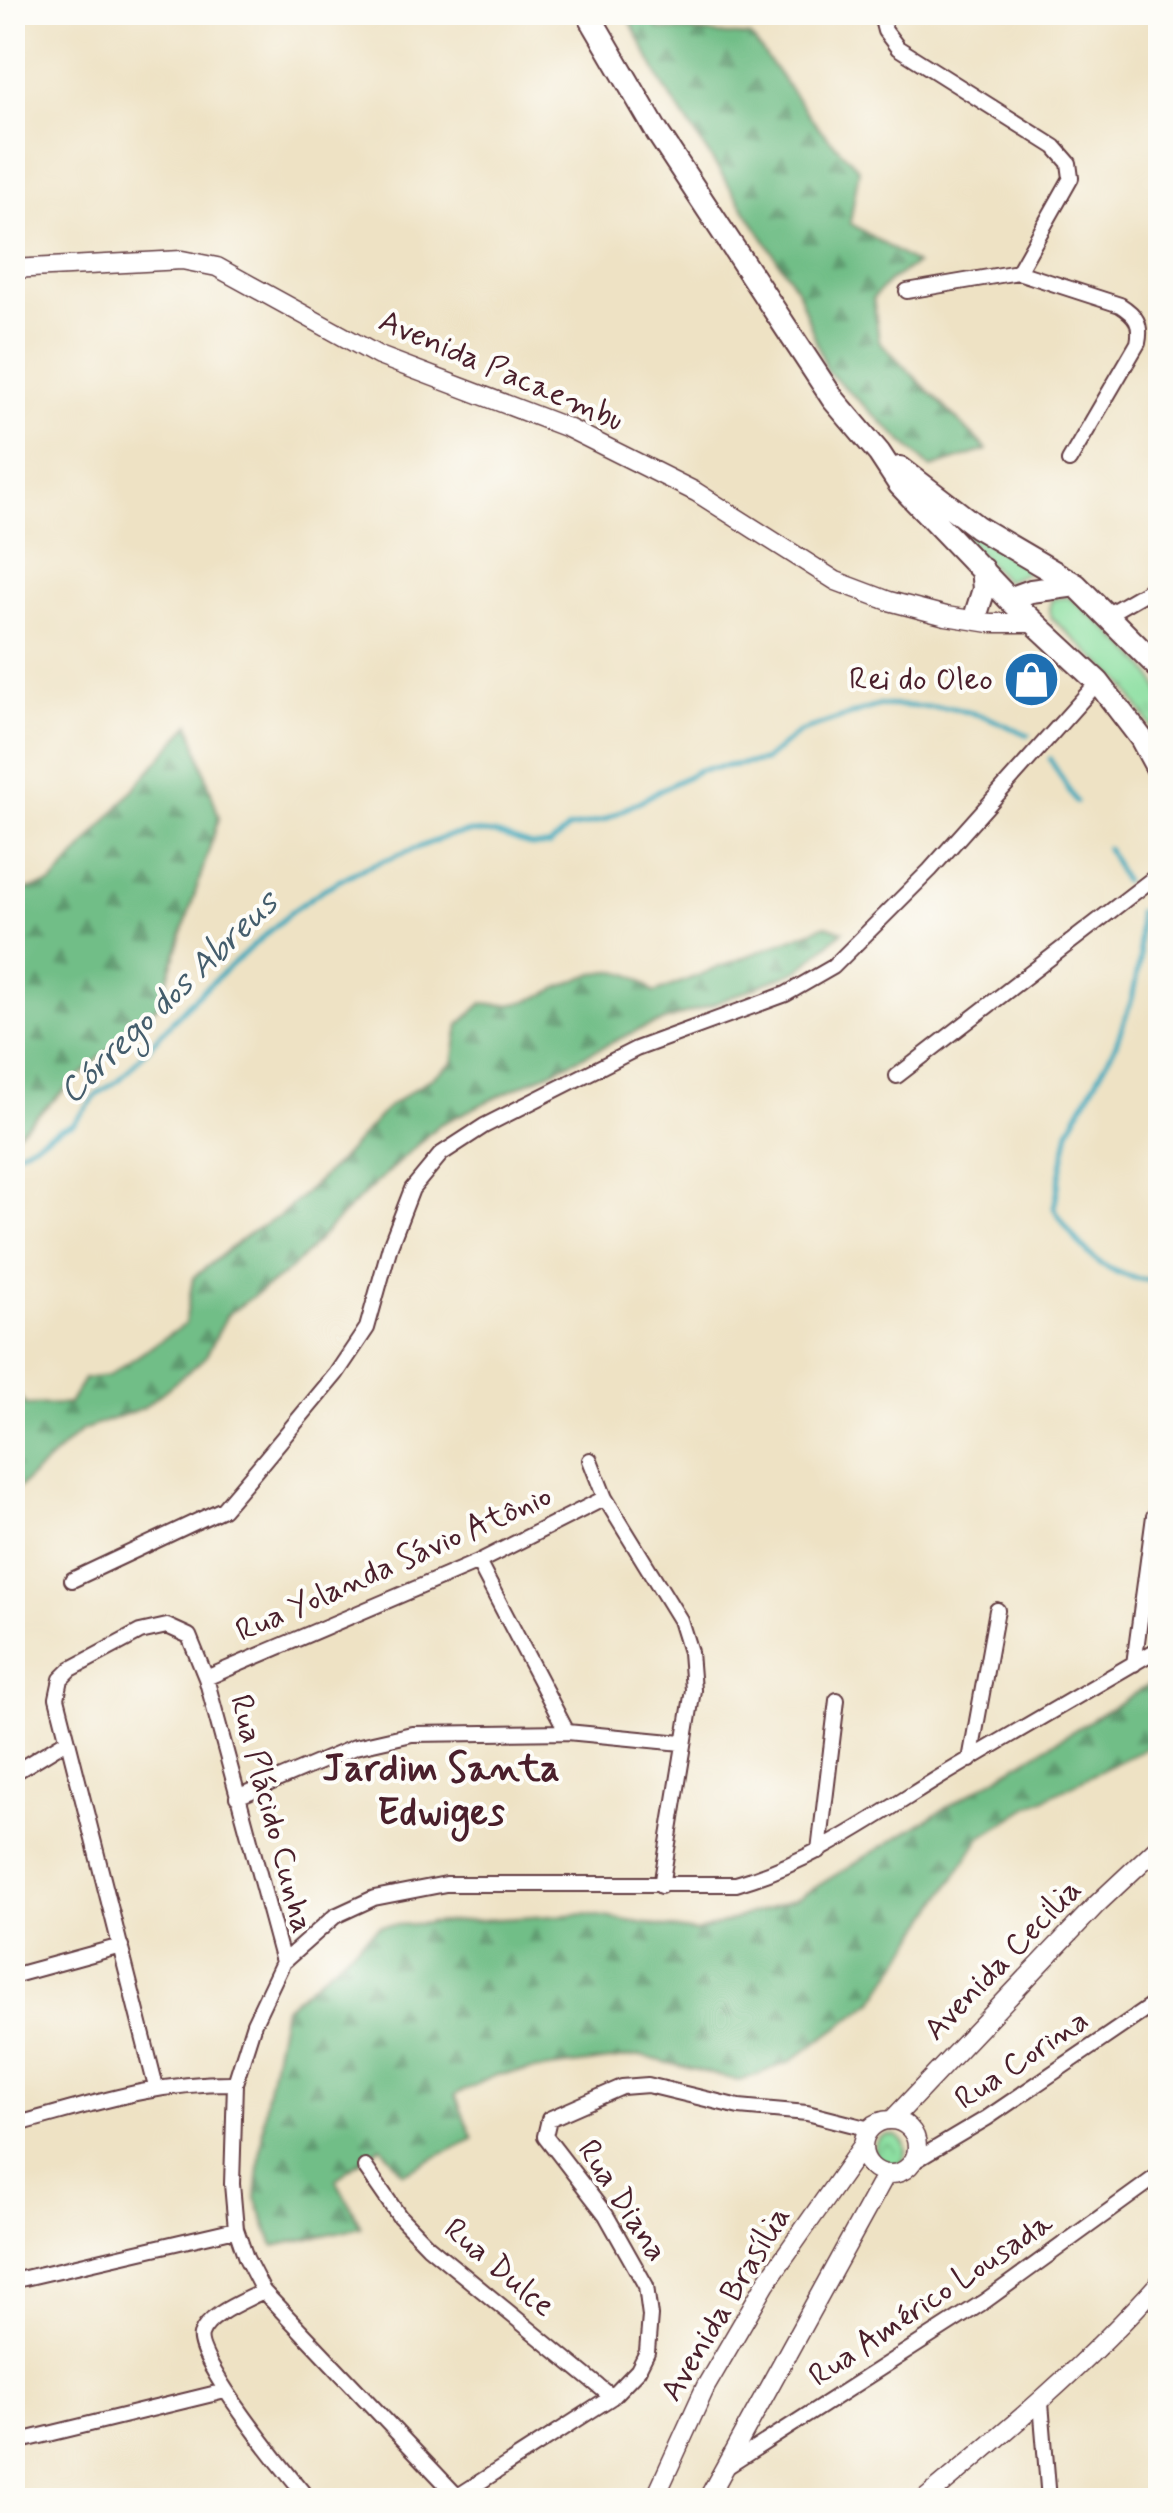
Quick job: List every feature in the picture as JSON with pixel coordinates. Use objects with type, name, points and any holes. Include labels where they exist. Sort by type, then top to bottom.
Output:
[{"type":"main road","points":[[587,12],[657,132],[833,399],[900,484],[1009,599],[1098,682],[1142,738],[1160,773]]},
{"type":"main road","points":[[879,453],[977,527],[1108,614],[1160,669]]},
{"type":"main road","points":[[977,611],[984,589],[982,569]]},
{"type":"main road","points":[[1009,599],[1031,591],[1065,587]]},
{"type":"main road","points":[[1035,623],[1041,604],[1065,587]]},
{"type":"street","points":[[880,12],[885,31],[898,48],[1045,141],[1070,163],[1070,178],[1018,272]]},
{"type":"street","name":"Avenida Pacaembu","points":[[12,269],[182,260],[217,267],[379,356],[568,428],[696,492],[836,581],[946,616],[990,623],[1035,623]]},
{"type":"street","points":[[906,291],[1018,272],[1120,305],[1134,314],[1139,324],[1138,343],[1069,461]]},
{"type":"street","points":[[1108,614],[1160,584]]},
{"type":"street","points":[[946,616],[977,611],[1009,599]]},
{"type":"street","points":[[72,1580],[224,1508],[336,1374],[367,1328],[390,1246],[412,1189],[441,1154],[484,1126],[636,1049],[786,994],[833,967],[930,870],[1098,682]]},
{"type":"street","points":[[897,1076],[1160,873]]},
{"type":"street","points":[[590,1460],[605,1498],[680,1620],[690,1652],[693,1690],[660,1886]]},
{"type":"street","name":"Rua Yolanda Sávio Atônio","points":[[206,1678],[478,1562],[605,1498]]},
{"type":"street","points":[[1134,1664],[1154,1516]]},
{"type":"street","points":[[478,1562],[566,1732]]},
{"type":"street","points":[[970,1760],[997,1610]]},
{"type":"street","name":"Rua Plácido Cunha","points":[[66,1741],[57,1698],[61,1678],[71,1669],[140,1632],[167,1626],[189,1636],[206,1678],[283,1962]]},
{"type":"street","points":[[612,2397],[455,2499],[263,2291],[236,2229],[232,2184],[236,2084],[254,2024],[283,1962],[335,1916],[374,1898],[446,1884],[736,1884],[774,1874],[1160,1648]]},
{"type":"street","points":[[820,1850],[837,1700]]},
{"type":"street","points":[[237,1796],[355,1747],[412,1734],[566,1732],[682,1743]]},
{"type":"street","points":[[12,1774],[66,1741],[156,2087]]},
{"type":"street","name":"Avenida Cecilia","points":[[892,2120],[1096,1905],[1160,1844]]},
{"type":"street","points":[[12,1976],[120,1946]]},
{"type":"street","name":"Rua Corina","points":[[913,2162],[987,2118],[1160,2000]]},
{"type":"street","points":[[12,2121],[25,2122],[156,2087],[236,2084]]},
{"type":"street","name":"Rua Diana","points":[[612,2397],[638,2370],[647,2352],[650,2316],[646,2286],[606,2216],[546,2136],[549,2119],[622,2087],[648,2085],[739,2107],[808,2113],[866,2137]]},
{"type":"street","points":[[892,2120],[909,2128],[917,2153],[906,2169],[886,2174],[866,2161],[866,2137],[877,2123],[892,2120]]},
{"type":"street","name":"Avenida Brasília","points":[[654,2500],[706,2386],[740,2327],[866,2137]]},
{"type":"street","name":"Rua Dulce","points":[[365,2168],[398,2216],[428,2246],[612,2397]]},
{"type":"street","points":[[707,2500],[886,2174]]},
{"type":"street","name":"Rua Américo Lousada","points":[[728,2466],[985,2302],[1160,2174]]},
{"type":"street","points":[[12,2281],[236,2229]]},
{"type":"street","points":[[924,2500],[1041,2403],[1160,2282]]},
{"type":"street","points":[[263,2291],[208,2323],[200,2337],[201,2351],[225,2391],[304,2499]]},
{"type":"street","points":[[12,2443],[225,2391]]},
{"type":"street","points":[[1041,2403],[1049,2500]]},
{"type":"green space","points":[[626,13],[654,13],[658,29],[751,37],[817,126],[859,169],[850,223],[916,264],[889,281],[873,298],[879,341],[987,450],[931,468],[827,371],[797,289],[663,85]]},
{"type":"green space","points":[[943,514],[1032,571],[1005,581]]},
{"type":"green space","points":[[1068,597],[1121,641],[1156,682],[1162,704],[1160,740],[1122,682],[1051,618],[1052,599]]},
{"type":"green space","points":[[190,724],[219,818],[160,1003],[13,1137],[13,893],[52,884]]},
{"type":"green space","points":[[826,925],[843,931],[799,970],[638,1030],[438,1125],[291,1269],[227,1315],[205,1358],[143,1408],[82,1430],[13,1493],[13,1387],[26,1405],[69,1404],[84,1379],[108,1376],[185,1324],[193,1278],[248,1234],[280,1216],[338,1162],[388,1107],[453,1063],[459,1025],[483,1003],[507,1005],[527,1001],[601,972],[637,978],[654,993]]},
{"type":"green space","points":[[1160,1678],[1160,1741],[1030,1806],[981,1837],[874,2001],[790,2062],[739,2081],[641,2056],[496,2075],[455,2095],[473,2139],[403,2173],[381,2146],[336,2179],[361,2227],[274,2246],[256,2198],[266,2098],[284,2008],[379,1926],[586,1914],[696,1932],[796,1899]]},
{"type":"green space","points":[[890,2135],[901,2140],[906,2151],[901,2162],[890,2167],[879,2162],[874,2151],[879,2140]]},
{"type":"waterway","name":"Córrego dos Abreus","points":[[12,1155],[73,1124],[189,1003],[292,911],[359,870],[448,836],[471,832],[496,834],[532,846],[549,846],[568,829],[604,820],[699,770],[764,761],[799,732],[880,705],[952,708],[987,717],[1028,735]]},
{"type":"waterway","name":"Córrego dos Abreus","points":[[1050,759],[1076,802]]},
{"type":"waterway","name":"Córrego dos Abreus","points":[[1107,848],[1124,881]]},
{"type":"waterway","name":"Córrego dos Abreus","points":[[1138,911],[1140,959],[1132,999],[1115,1046],[1069,1130],[1054,1208],[1085,1250],[1109,1269],[1160,1281]]},
{"type":"place","name":"Rei do Oleo","points":[[1032,680]]},
{"type":"district","name":"Jardim Santa Edwiges","points":[[441,1791]]}]
